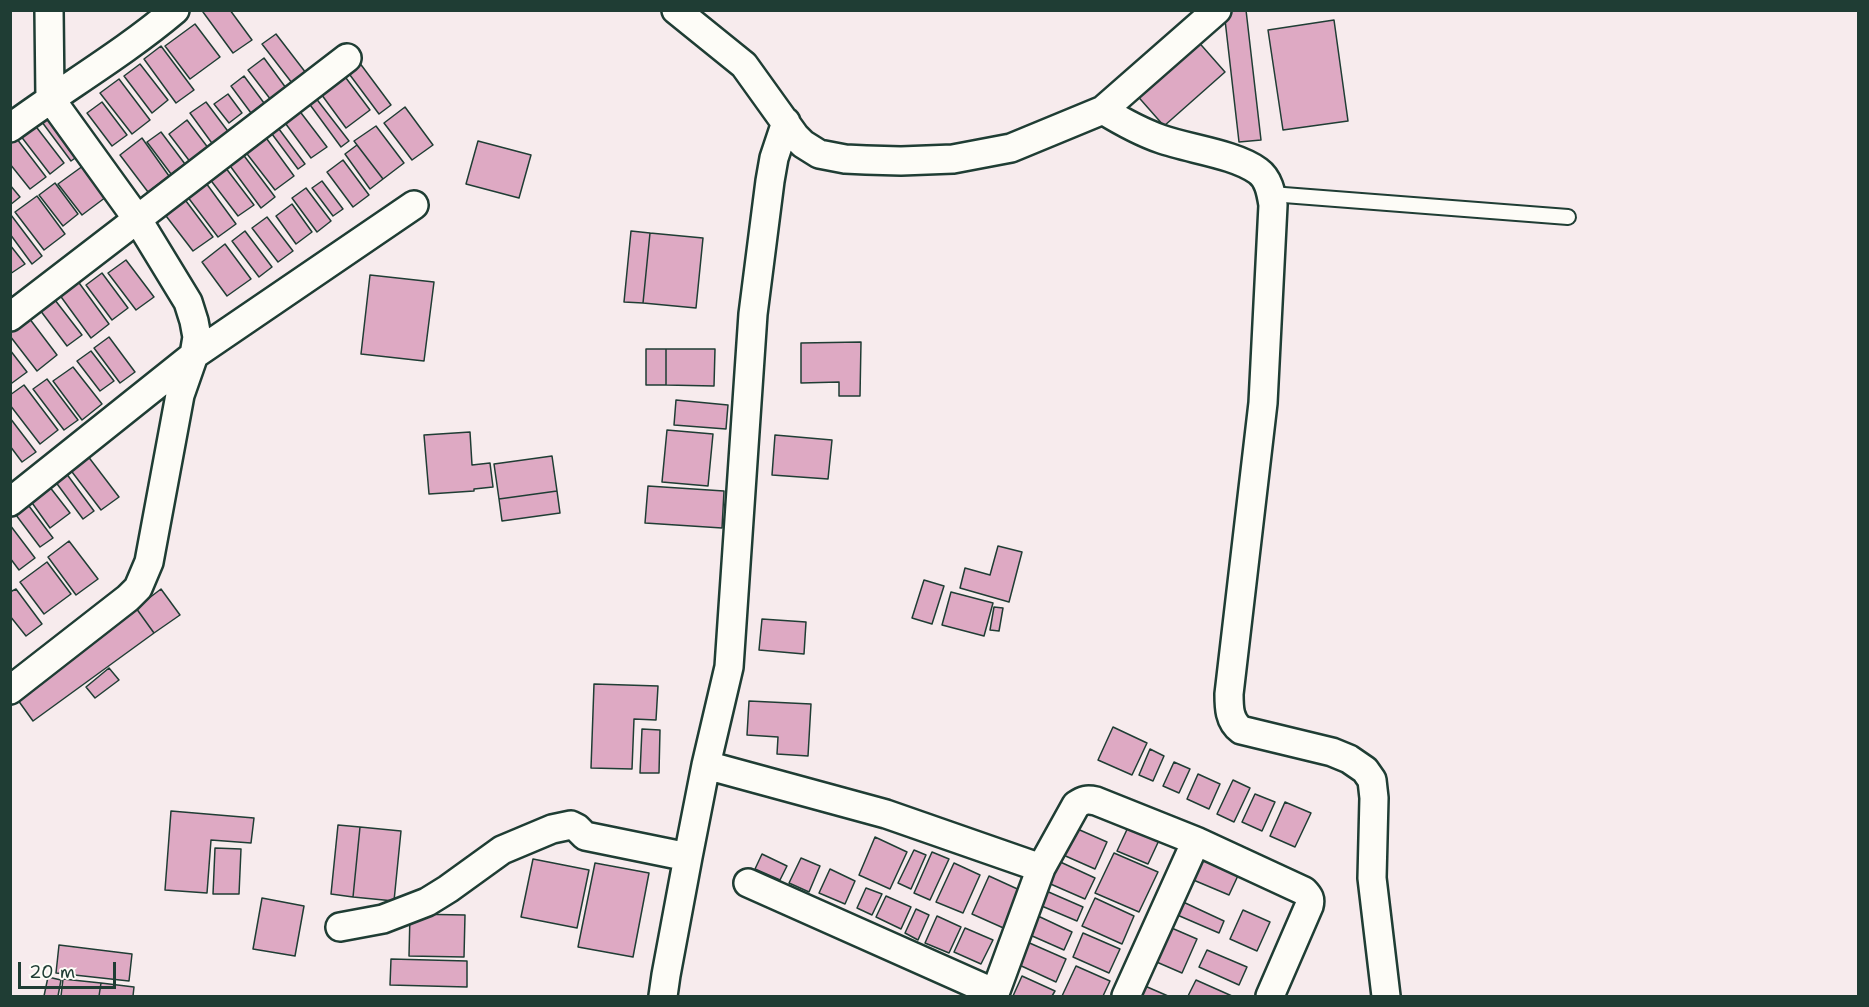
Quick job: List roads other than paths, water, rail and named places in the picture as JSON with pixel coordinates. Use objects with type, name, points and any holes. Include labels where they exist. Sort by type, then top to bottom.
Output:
[{"type":"street","points":[[10,690],[138,588],[149,562],[180,395],[194,355],[197,337],[188,302],[138,220],[50,99],[49,10]]},
{"type":"street","points":[[10,128],[148,33],[175,10]]},
{"type":"street","points":[[676,10],[744,65],[799,140],[819,154],[845,159],[901,161],[954,159],[1005,149],[1103,110],[1217,10]]},
{"type":"street","points":[[10,317],[347,58]]},
{"type":"street","points":[[1103,110],[1121,121],[1162,139],[1235,160],[1258,171],[1266,181],[1271,194],[1273,205],[1263,403],[1229,694],[1230,710],[1233,722],[1241,730],[1332,752],[1349,759],[1365,770],[1372,780],[1374,798],[1372,878],[1386,996]]},
{"type":"street","points":[[663,996],[706,765],[729,667],[753,314],[772,169],[786,122]]},
{"type":"street","points":[[10,502],[194,355],[414,205]]},
{"type":"street","points":[[706,765],[886,814],[1041,868]]},
{"type":"street","points":[[748,883],[994,995],[1041,868],[1076,805],[1081,801],[1096,801],[1196,841],[1304,891],[1308,895],[1309,906],[1270,996]]},
{"type":"street","points":[[340,927],[384,919],[417,906],[448,889],[502,850],[564,825],[577,828],[585,836],[688,857]]},
{"type":"street","points":[[1126,996],[1196,841]]},
{"type":"lane","points":[[1271,194],[1568,217]]}]
